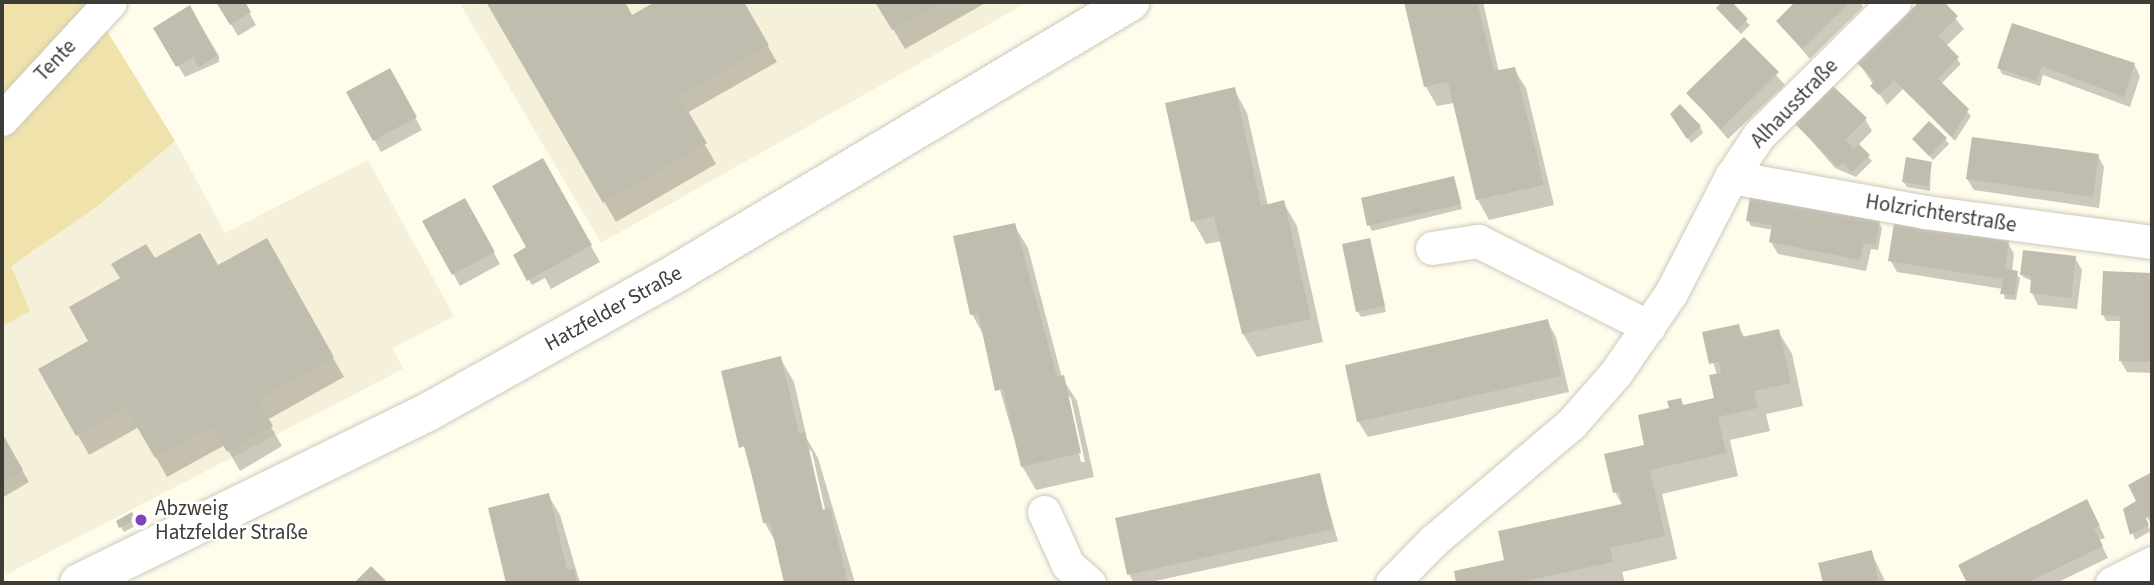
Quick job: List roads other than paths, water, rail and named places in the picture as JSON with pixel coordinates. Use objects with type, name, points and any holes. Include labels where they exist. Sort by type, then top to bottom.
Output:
[{"type":"main road","name":"Hatzfelder Straße","points":[[79,583],[428,412],[678,272],[1130,2]]},
{"type":"street","name":"Tente","points":[[2,119],[110,2]]},
{"type":"street","name":"Alhausstraße","points":[[1392,583],[1433,541],[1571,424],[1649,327],[1731,177],[1759,135],[1894,2]]},
{"type":"street","name":"Holzrichterstraße","points":[[1731,177],[1925,212],[2152,242]]},
{"type":"street","points":[[1432,248],[1478,240],[1649,327]]},
{"type":"street","points":[[1044,512],[1068,565],[1089,583]]},
{"type":"street","points":[[2112,583],[2152,563]]},
{"type":"place","name":"Abzweig Hatzfelder Straße","points":[[141,520]]}]
